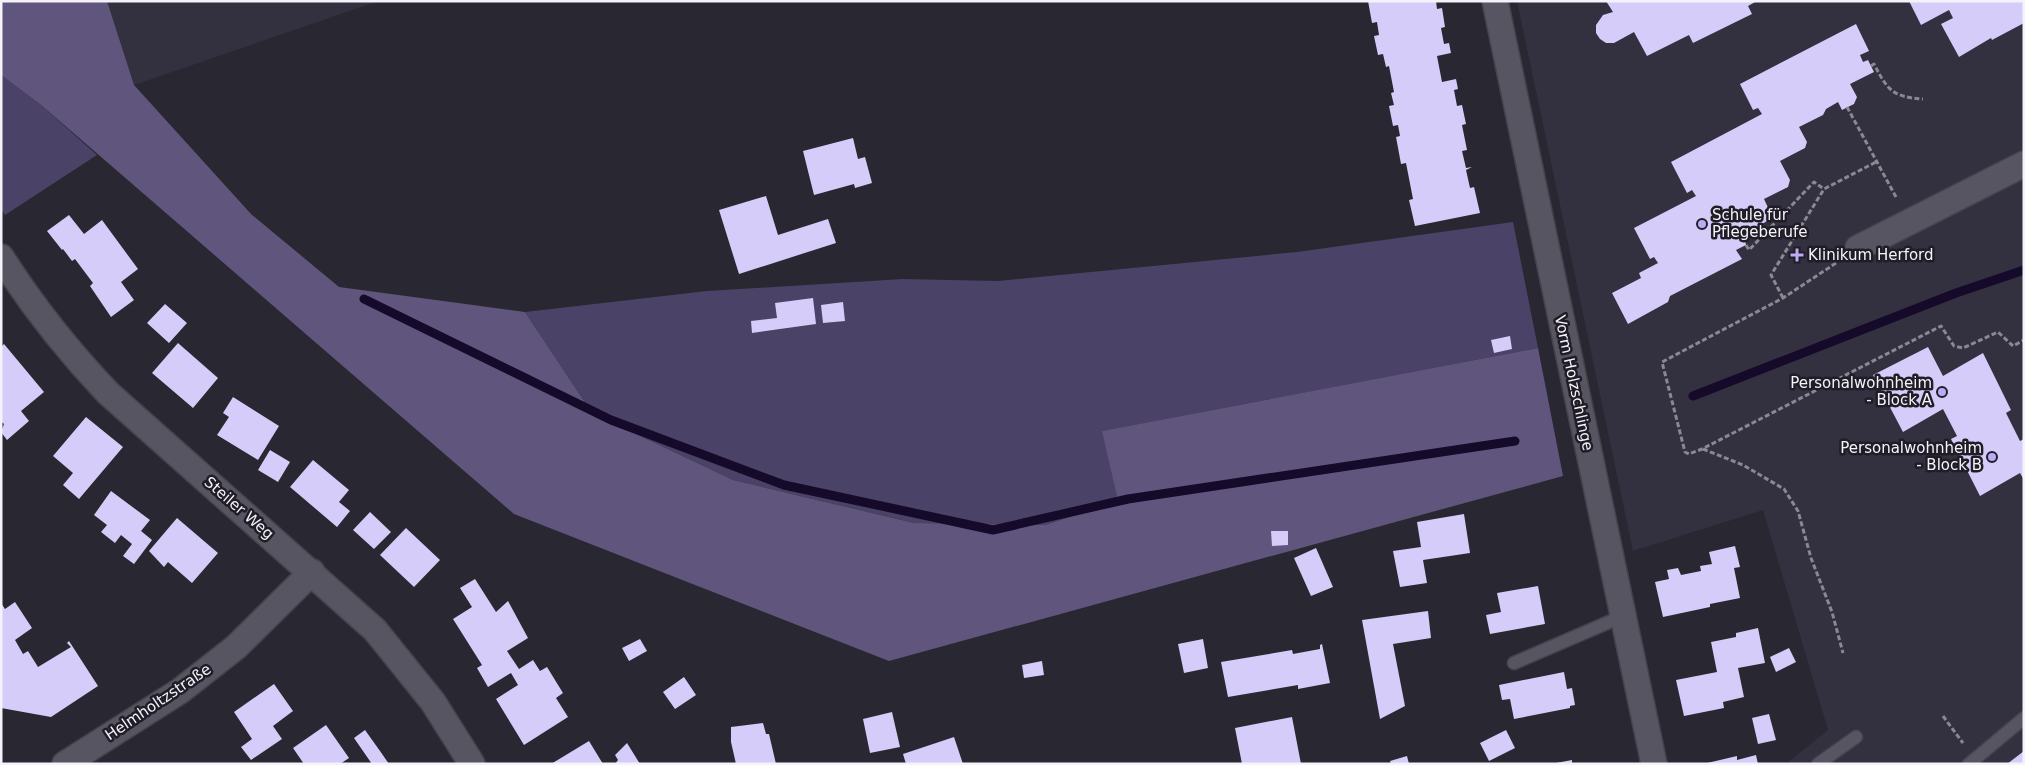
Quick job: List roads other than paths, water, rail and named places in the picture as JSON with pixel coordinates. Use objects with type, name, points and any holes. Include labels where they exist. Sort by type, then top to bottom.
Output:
[{"type":"street","name":"Vorm Holzschlinge","points":[[1495,1],[1654,764]]},
{"type":"street","points":[[1858,248],[2024,164]]},
{"type":"street","name":"Steiler Weg","points":[[1,257],[28,298],[62,343],[108,393],[312,572],[375,630],[433,702],[472,764]]},
{"type":"street","name":"Helmholtzstraße","points":[[65,764],[194,680],[236,647],[312,572]]},
{"type":"lane","points":[[1514,663],[1623,616]]},
{"type":"lane","points":[[1972,761],[2024,718]]},
{"type":"lane","points":[[1818,764],[1856,737]]},
{"type":"waterway","points":[[1693,396],[1956,293],[2024,270]]},
{"type":"waterway","points":[[364,299],[611,420],[784,485],[993,530],[1128,499],[1515,441]]},
{"type":"place","name":"Schule für Pflegeberufe","points":[[1702,224]]},
{"type":"place","name":"Klinikum Herford","points":[[1797,255]]},
{"type":"place","name":"Personalwohnheim - Block A","points":[[1942,392]]},
{"type":"place","name":"Personalwohnheim - Block B","points":[[1992,457]]}]
